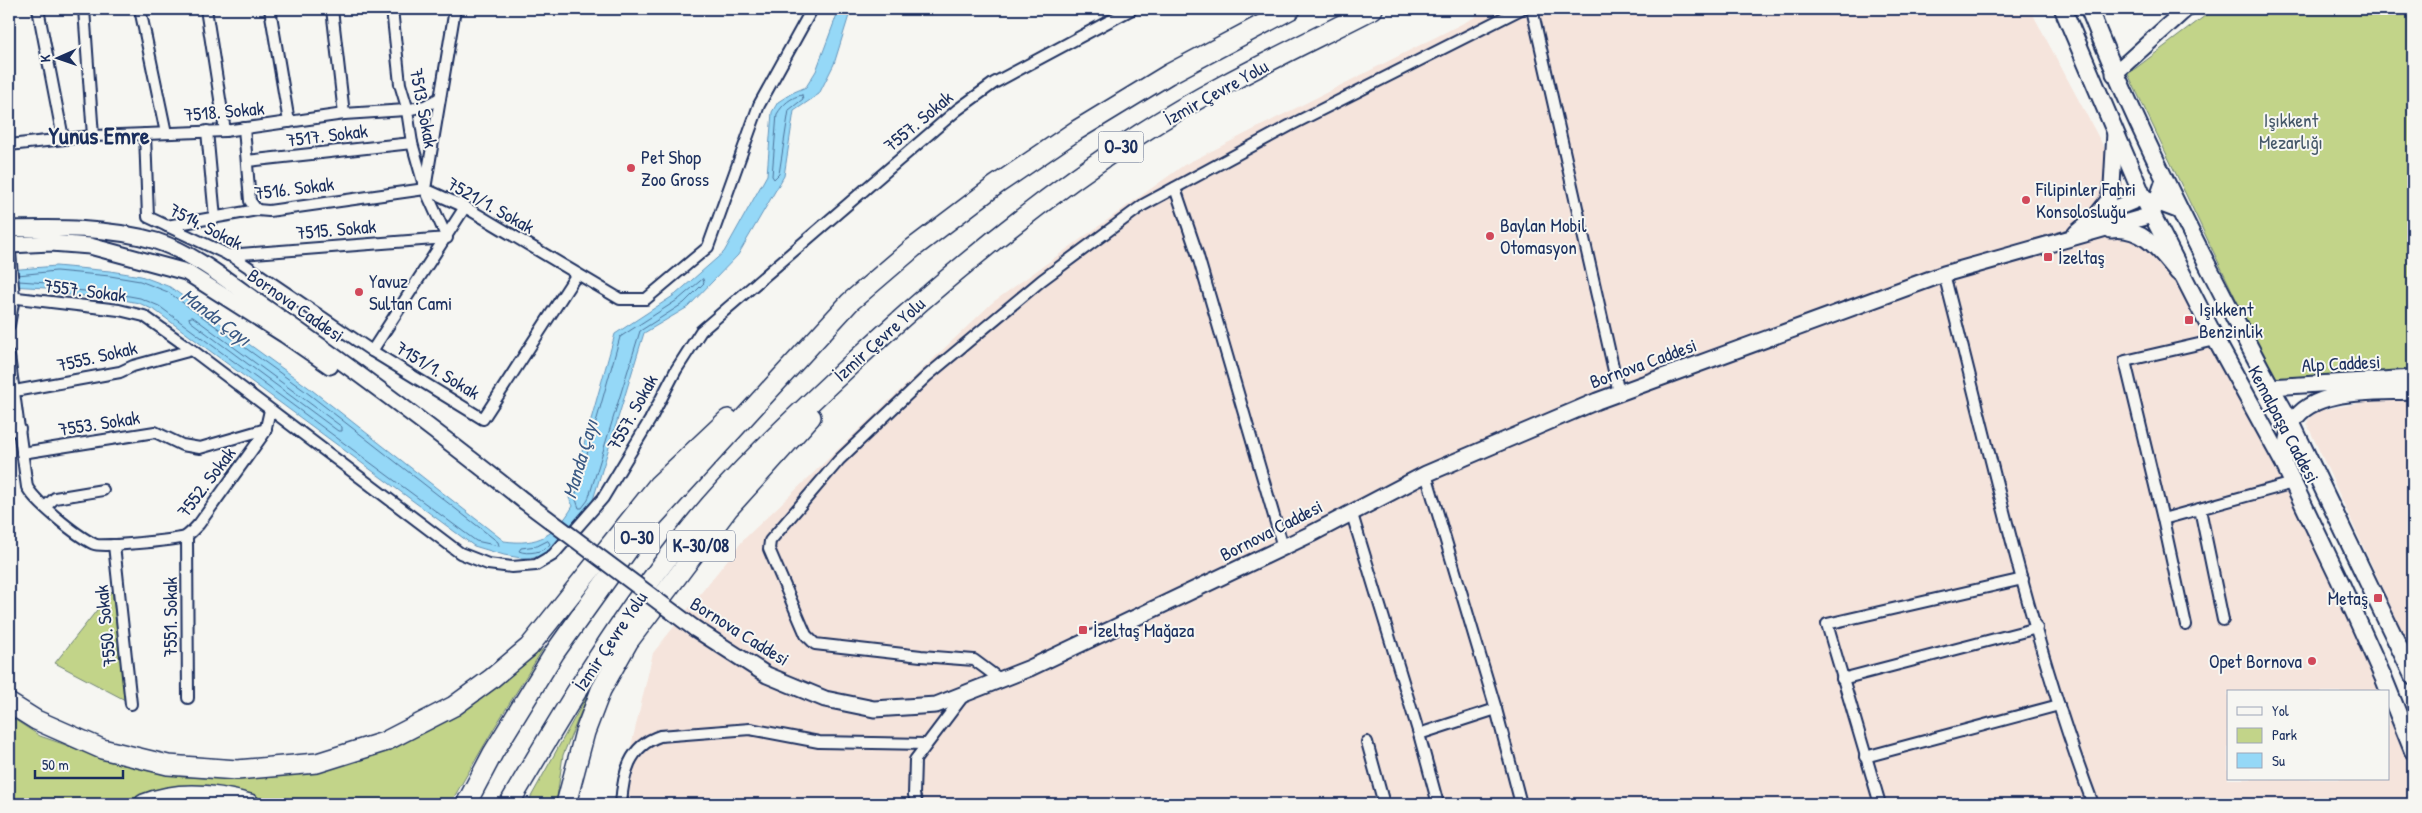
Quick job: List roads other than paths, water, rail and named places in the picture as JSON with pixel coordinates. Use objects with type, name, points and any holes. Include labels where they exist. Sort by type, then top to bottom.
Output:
[{"type":"highway","name":"İzmir Çevre Yolu","points":[[466,804],[493,753],[555,652],[646,526],[850,302],[913,248],[981,196],[1077,130],[1169,74],[1290,9]]},
{"type":"highway","name":"İzmir Çevre Yolu","points":[[509,804],[564,710],[612,636],[690,529],[777,434],[895,323],[991,240],[1142,133],[1198,99],[1373,9]]},
{"type":"highway","points":[[9,703],[36,720],[102,749],[168,765],[237,770],[317,763],[384,742],[454,706],[491,679],[529,647],[658,485],[850,302]]},
{"type":"highway","name":"K-30/08","points":[[566,804],[573,772],[591,715],[601,690],[628,642],[728,509],[895,323]]},
{"type":"highway","points":[[144,804],[174,797],[200,794],[227,797],[250,804]]},
{"type":"main road","name":"Kemalpaşa Caddesi","points":[[2063,9],[2116,132],[2186,283],[2284,464],[2340,579],[2388,690]]},
{"type":"main road","name":"Kemalpaşa Caddesi","points":[[2089,9],[2114,74],[2164,180],[2270,387],[2292,424],[2413,676]]},
{"type":"main road","points":[[2114,74],[2186,9]]},
{"type":"main road","points":[[2072,236],[2095,217],[2108,201],[2112,186],[2116,132]]},
{"type":"main road","points":[[2150,204],[2164,180]]},
{"type":"main road","name":"Bornova Caddesi","points":[[9,229],[56,228],[120,232],[157,242],[197,260],[297,329],[437,432],[524,501],[694,628],[768,675],[825,699],[874,709],[936,705],[1001,680],[1283,547],[1426,474],[1512,436],[1619,393],[1944,274],[2072,236],[2150,204]]},
{"type":"main road","points":[[2095,217],[2150,204],[2180,211]]},
{"type":"main road","name":"Bornova Caddesi","points":[[2072,236],[2122,229],[2140,234],[2154,245],[2186,283]]},
{"type":"main road","name":"Bornova Caddesi","points":[[10,247],[51,243],[90,246],[186,272],[286,334],[524,501]]},
{"type":"main road","name":"Alp Caddesi","points":[[2270,387],[2413,378]]},
{"type":"main road","name":"Alp Caddesi","points":[[2292,424],[2301,411],[2334,396],[2413,392]]},
{"type":"main road","points":[[2284,464],[2292,424]]},
{"type":"main road","name":"Kemalpaşa Caddesi","points":[[2390,694],[2413,751]]},
{"type":"street","points":[[38,9],[63,138]]},
{"type":"street","points":[[84,9],[93,136]]},
{"type":"street","points":[[140,9],[166,133]]},
{"type":"street","points":[[206,9],[225,131]]},
{"type":"street","points":[[270,9],[289,122]]},
{"type":"street","points":[[332,9],[344,114]]},
{"type":"street","name":"7513. Sokak","points":[[392,9],[400,84],[412,143],[425,189],[447,238]]},
{"type":"street","name":"7521/1. Sokak","points":[[454,9],[425,189],[465,207],[620,299],[646,299],[708,247],[759,105],[812,9]]},
{"type":"street","name":"7557. Sokak","points":[[12,298],[119,310],[144,316],[192,350],[460,553],[488,564],[512,567],[536,565],[553,555],[603,498],[650,420],[680,363],[700,332],[957,110],[994,83],[1132,9]]},
{"type":"street","points":[[1001,680],[974,660],[815,644],[806,635],[769,549],[770,541],[839,460],[941,364],[1042,280],[1143,205],[1289,126],[1521,9]]},
{"type":"street","points":[[1532,9],[1619,393]]},
{"type":"street","name":"7518. Sokak","points":[[9,145],[93,136],[225,131],[344,114],[406,110],[425,106],[440,98]]},
{"type":"street","points":[[244,128],[250,200],[257,210]]},
{"type":"street","points":[[207,131],[215,218]]},
{"type":"street","name":"7514. Sokak","points":[[145,134],[148,217],[228,256],[372,351]]},
{"type":"street","name":"7517. Sokak","points":[[247,162],[412,143]]},
{"type":"street","points":[[1175,188],[1206,283],[1283,547]]},
{"type":"street","name":"7516. Sokak","points":[[167,226],[257,210],[269,211],[425,189]]},
{"type":"street","name":"7151/1. Sokak","points":[[465,207],[447,238],[372,351],[483,419],[577,274]]},
{"type":"street","name":"7515. Sokak","points":[[228,256],[447,238]]},
{"type":"street","points":[[9,324],[12,298],[10,247]]},
{"type":"street","points":[[1944,274],[2023,579],[2070,744],[2093,804]]},
{"type":"street","points":[[2186,625],[2125,361],[2216,340]]},
{"type":"street","name":"7555. Sokak","points":[[11,391],[120,372],[133,366],[192,350]]},
{"type":"street","name":"7552. Sokak","points":[[9,356],[11,391],[20,429],[27,488],[45,507],[94,545],[177,539],[187,536],[199,524],[266,429],[270,410]]},
{"type":"street","points":[[9,431],[20,429]]},
{"type":"street","name":"7553. Sokak","points":[[22,453],[155,432],[182,445],[200,448],[266,429]]},
{"type":"street","points":[[1426,474],[1496,709],[1521,804]]},
{"type":"street","points":[[2163,519],[2293,483]]},
{"type":"street","points":[[45,507],[55,498],[103,490]]},
{"type":"street","points":[[2200,509],[2223,620]]},
{"type":"street","points":[[1351,511],[1420,734],[1438,804]]},
{"type":"street","name":"7551. Sokak","points":[[187,536],[188,698]]},
{"type":"street","name":"7550. Sokak","points":[[114,545],[131,704]]},
{"type":"street","points":[[1880,804],[1864,756],[1827,624],[2023,579]]},
{"type":"street","points":[[1842,679],[2037,628]]},
{"type":"street","points":[[917,804],[914,795],[915,760],[964,694]]},
{"type":"street","points":[[1864,756],[2059,705]]},
{"type":"street","points":[[1420,734],[1496,709]]},
{"type":"street","points":[[620,804],[623,780],[637,748],[649,740],[660,736],[750,729],[819,742],[926,744]]},
{"type":"street","points":[[1367,742],[1384,804]]},
{"type":"water","name":"Manda Çayı","points":[[839,9],[851,9],[834,64],[819,94],[794,111],[784,176],[738,255],[688,307],[644,333],[592,503],[551,552],[537,557],[521,558],[474,546],[156,311],[139,303],[113,298],[56,294],[46,288],[9,286],[9,270],[56,266],[141,276],[170,287],[308,387],[504,541],[527,542],[536,540],[553,531],[567,516],[573,506],[569,498],[615,334],[676,294],[724,252],[767,175],[772,112],[778,102],[806,87],[816,71]]},
{"type":"place","name":"Pet Shop Zoo Gross","points":[[631,168]]},
{"type":"place","name":"Filipinler Fahri Konsolosluğu","points":[[2026,200]]},
{"type":"place","name":"Baylan Mobil Otomasyon","points":[[1490,236]]},
{"type":"place","name":"İzeltaş","points":[[2048,257]]},
{"type":"place","name":"Yavuz Sultan Cami","points":[[359,292]]},
{"type":"place","name":"Işıkkent Benzinlik","points":[[2189,320]]},
{"type":"place","name":"Metaş","points":[[2378,598]]},
{"type":"place","name":"İzeltaş Mağaza","points":[[1083,630]]},
{"type":"place","name":"Opet Bornova","points":[[2312,661]]},
{"type":"district","name":"Yunus Emre","points":[[99,136]]},
{"type":"park label","name":"Işıkkent Mezarlığı","points":[[2291,131]]}]
